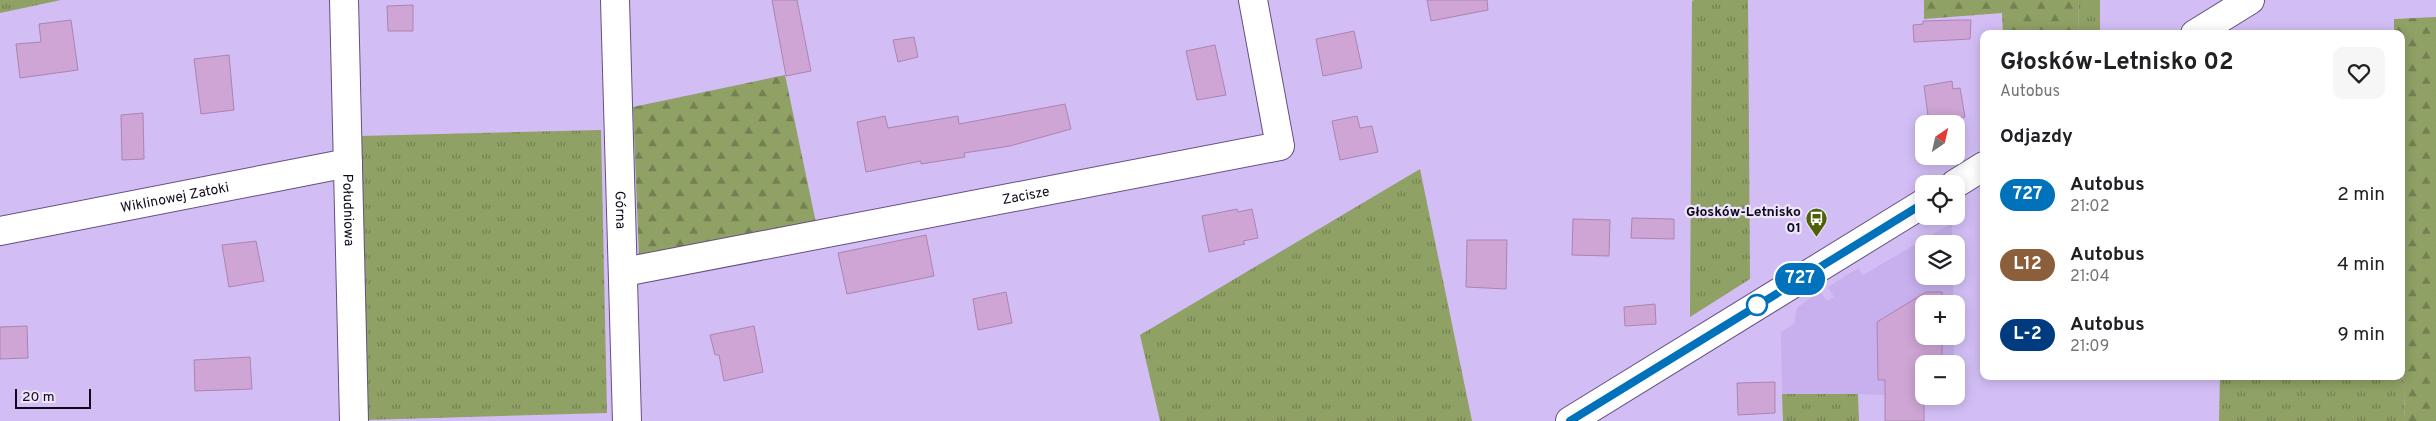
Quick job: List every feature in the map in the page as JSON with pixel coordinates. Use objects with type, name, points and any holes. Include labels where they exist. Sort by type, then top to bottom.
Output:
[{"type":"street","name":"Południowa","points":[[344,0],[354,421]]},
{"type":"street","name":"Górna","points":[[615,0],[627,421]]},
{"type":"street","name":"Zacisze","points":[[624,272],[1280,146],[1253,0]]},
{"type":"street","points":[[2201,30],[2250,0]]},
{"type":"street","name":"Wiklinowej Zatoki","points":[[0,231],[348,163]]},
{"type":"street","points":[[1965,178],[1980,168]]},
{"type":"street","points":[[1570,421],[1915,209]]},
{"type":"shaded area","points":[[1949,225],[1952,225],[1952,235],[1931,235]]},
{"type":"shaded area","points":[[1915,245],[1915,285],[1953,285],[1953,295],[1915,295],[1915,345],[1954,345],[1954,355],[1915,355],[1915,396],[1782,394],[1781,332],[1794,324],[1797,308],[1820,291],[1827,301],[1834,297],[1828,287],[1858,268],[1863,275]]},
{"type":"green space","points":[[0,0],[61,0],[0,13]]},
{"type":"green space","points":[[1748,0],[1750,279],[1690,317],[1692,1]]},
{"type":"green space","points":[[1924,0],[2079,0],[2078,30],[2003,30],[2002,13],[1924,19]]},
{"type":"green space","points":[[2079,0],[2100,0],[2100,30],[2078,30]]},
{"type":"green space","points":[[2436,17],[2436,421],[2405,421],[2405,30],[2394,30],[2394,19]]},
{"type":"green space","points":[[785,75],[816,223],[639,256],[633,107]]},
{"type":"green space","points":[[601,130],[607,413],[365,420],[359,136]]},
{"type":"green space","points":[[1420,169],[1472,421],[1160,421],[1140,335]]},
{"type":"green space","points":[[2220,380],[2404,380],[2405,421],[2219,421]]},
{"type":"green space","points":[[1782,394],[1858,394],[1859,421],[1783,421]]},
{"type":"building","points":[[772,0],[797,0],[811,71],[786,76]]},
{"type":"building","points":[[1427,0],[1487,0],[1488,10],[1431,21]]},
{"type":"building","points":[[413,5],[413,31],[388,31],[387,6]]},
{"type":"building","points":[[71,20],[78,70],[20,78],[16,44],[41,42],[39,24]]},
{"type":"building","points":[[1971,20],[1970,39],[1914,42],[1913,25],[1923,24],[1923,21]]},
{"type":"building","points":[[1354,31],[1362,68],[1323,76],[1316,39]]},
{"type":"building","points":[[914,37],[918,57],[898,62],[893,40]]},
{"type":"building","points":[[1215,45],[1226,95],[1197,100],[1186,51]]},
{"type":"building","points":[[229,55],[234,110],[201,114],[194,59]]},
{"type":"building","points":[[1952,81],[1953,89],[1960,88],[1965,115],[1928,115],[1924,86]]},
{"type":"building","points":[[1065,104],[1071,129],[1010,146],[964,153],[965,157],[921,164],[921,161],[866,172],[857,122],[885,116],[888,128],[958,116],[959,124]]},
{"type":"building","points":[[143,113],[144,159],[122,160],[121,115]]},
{"type":"building","points":[[1357,116],[1360,128],[1372,126],[1378,152],[1340,160],[1332,121]]},
{"type":"building","points":[[1237,209],[1238,212],[1252,209],[1258,238],[1243,241],[1245,244],[1209,252],[1202,216]]},
{"type":"building","points":[[1632,218],[1674,219],[1674,239],[1631,238]]},
{"type":"building","points":[[1573,219],[1610,220],[1609,256],[1572,255]]},
{"type":"building","points":[[926,235],[934,276],[847,294],[838,253]]},
{"type":"building","points":[[1467,240],[1507,240],[1506,289],[1466,287]]},
{"type":"building","points":[[256,241],[264,281],[229,287],[222,245]]},
{"type":"building","points":[[1006,292],[1012,323],[978,330],[973,299]]},
{"type":"building","points":[[1926,292],[1942,292],[1942,295],[1921,295]]},
{"type":"building","points":[[1915,299],[1915,345],[1942,345],[1942,355],[1915,355],[1915,405],[1924,405],[1924,421],[1885,421],[1885,380],[1878,380],[1877,322]]},
{"type":"building","points":[[1655,304],[1656,324],[1625,326],[1624,307]]},
{"type":"building","points":[[27,326],[28,358],[0,359],[0,327]]},
{"type":"building","points":[[754,326],[763,372],[724,381],[719,355],[715,355],[710,335]]},
{"type":"building","points":[[250,357],[252,389],[195,391],[194,360]]},
{"type":"building","points":[[1775,382],[1775,413],[1738,415],[1737,383]]},
{"type":"bus line","name":"727","points":[[1570,421],[1915,209]]},
{"type":"place","name":"Głosków-Letnisko 01","points":[[1817,238]]}]
